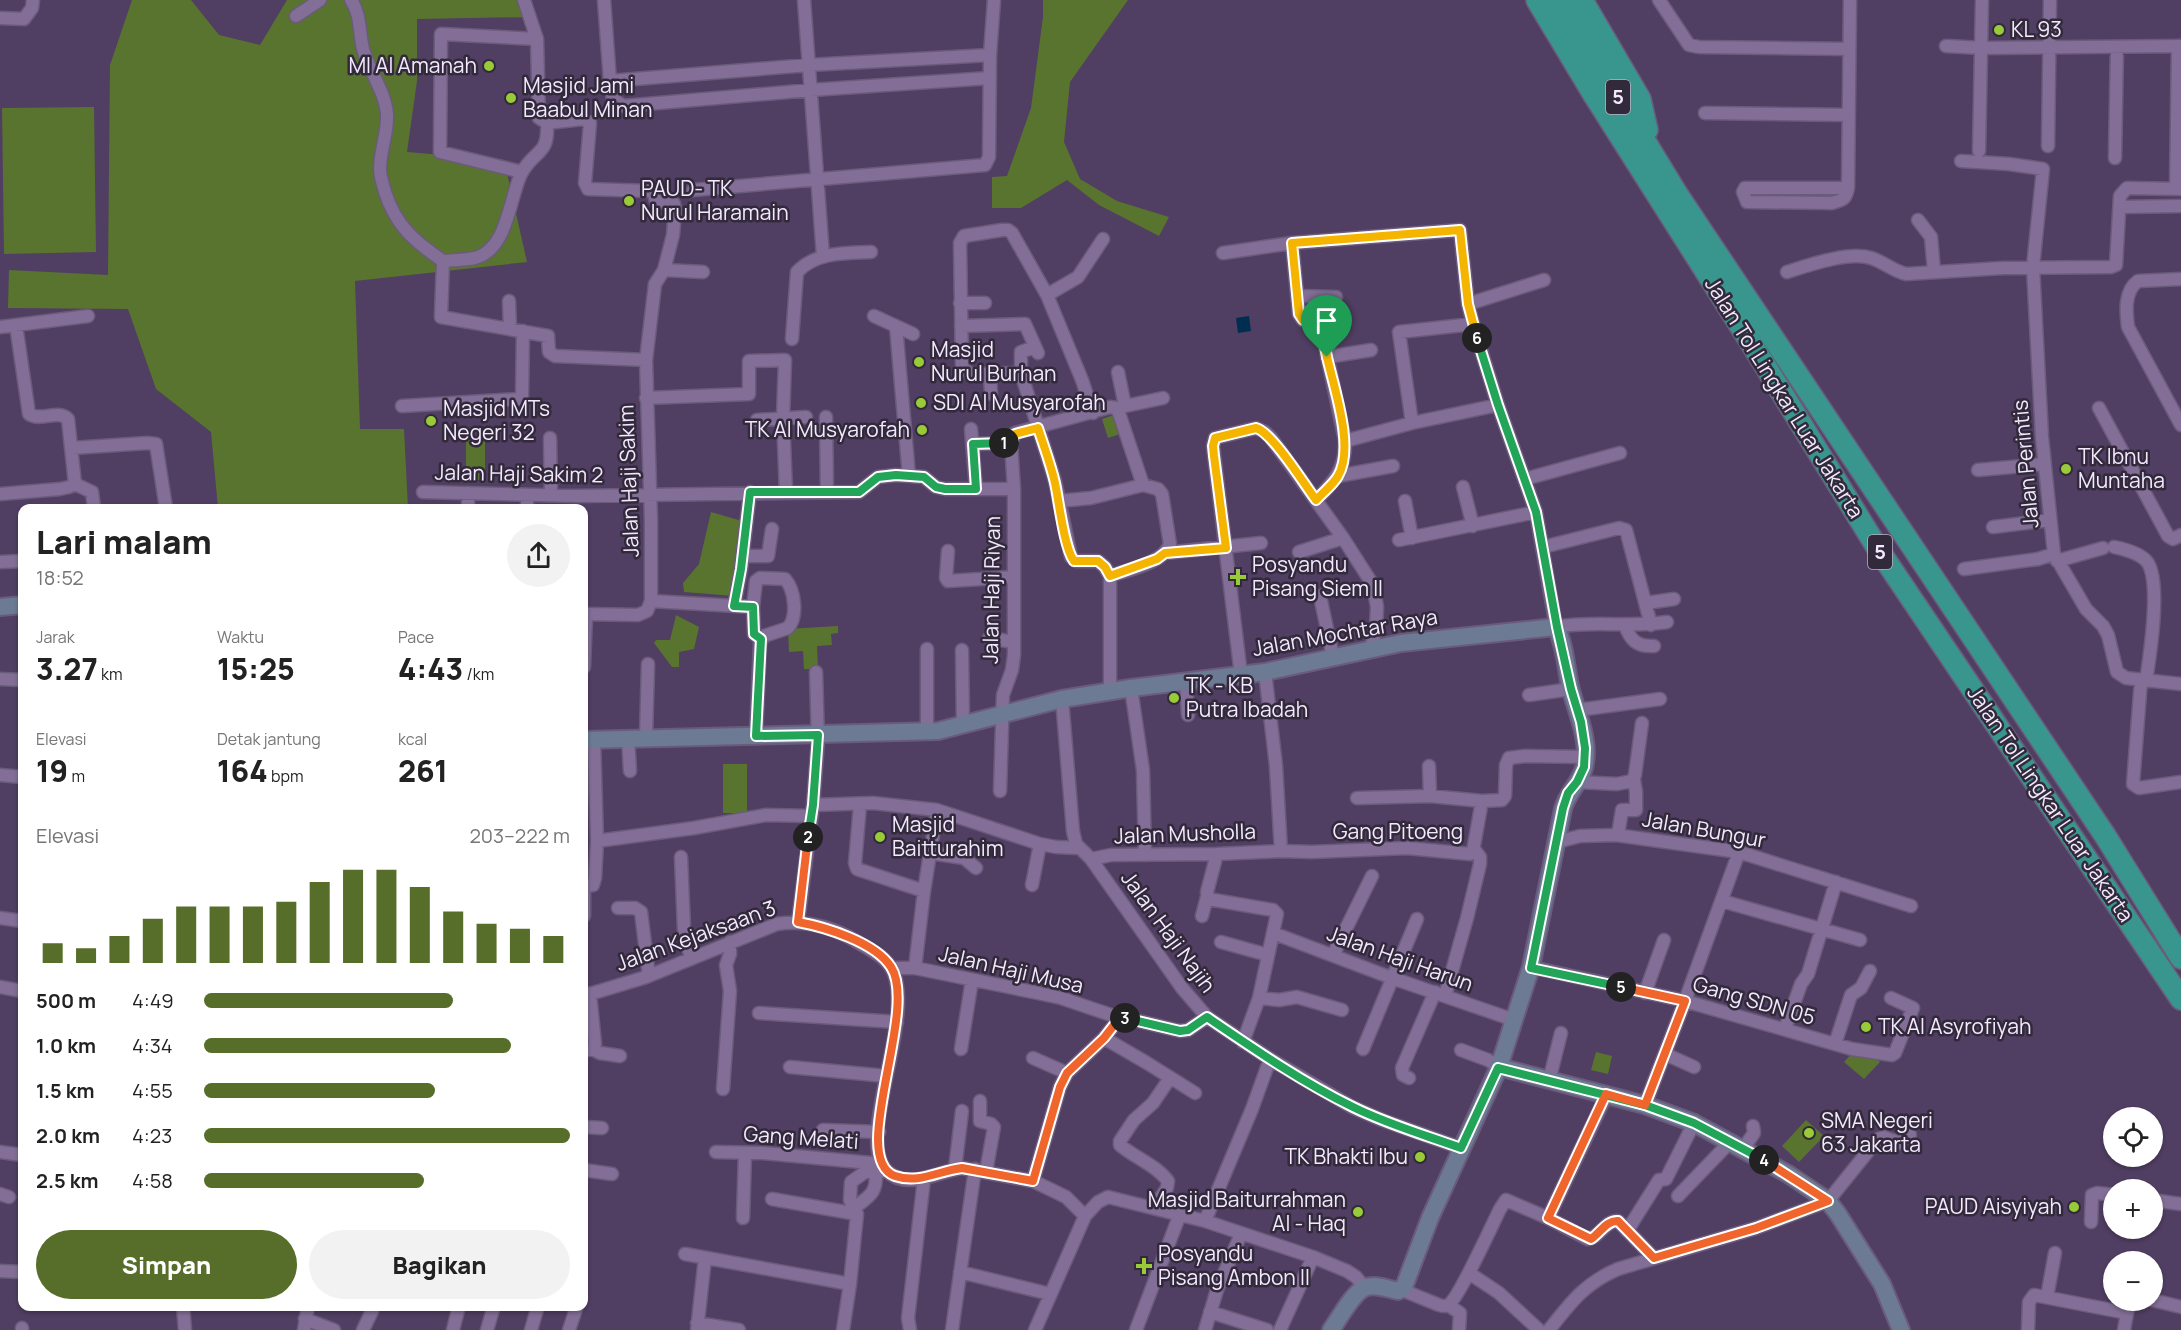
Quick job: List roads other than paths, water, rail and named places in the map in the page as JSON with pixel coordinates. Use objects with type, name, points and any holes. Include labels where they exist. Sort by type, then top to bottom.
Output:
[{"type":"highway","name":"Jalan Tol Lingkar Luar Jakarta","points":[[1537,0],[1605,114],[1753,346],[1878,549],[2181,999]]},
{"type":"highway","name":"Jalan Tol Lingkar Luar Jakarta","points":[[1558,0],[1677,194],[2106,837],[2181,958]]},
{"type":"highway","points":[[1567,0],[1671,166],[1677,194]]},
{"type":"highway","points":[[1582,0],[1640,99],[1647,130]]},
{"type":"street","points":[[0,18],[24,19],[32,8],[33,0]]},
{"type":"street","points":[[296,16],[320,0]]},
{"type":"street","points":[[351,0],[358,17],[365,56],[385,103],[386,129],[380,169],[388,202],[400,225],[410,236],[443,261],[481,256],[492,246],[505,225],[522,172],[545,146],[547,123],[539,118],[537,39],[524,0]]},
{"type":"street","points":[[604,0],[610,81],[614,99],[622,106],[990,78]]},
{"type":"street","points":[[804,0],[823,256]]},
{"type":"street","points":[[693,190],[985,165],[989,157],[990,55],[994,0]]},
{"type":"street","points":[[1659,0],[1689,45],[1849,49]]},
{"type":"street","points":[[1848,188],[1745,188],[1743,192],[1747,202],[1832,203],[1844,200],[1848,188],[1850,0]]},
{"type":"street","points":[[1979,151],[1982,0]]},
{"type":"street","points":[[2048,146],[2050,0]]},
{"type":"street","points":[[522,172],[440,152],[441,34],[537,39]]},
{"type":"street","points":[[1787,272],[1840,258],[1864,256],[1906,274],[2033,267],[2112,267],[2116,265],[2120,196],[2125,189],[2178,189],[2180,46],[1982,48],[1946,46]]},
{"type":"street","points":[[2115,158],[2117,47]]},
{"type":"street","points":[[610,81],[809,65],[990,55]]},
{"type":"street","points":[[1705,113],[1849,115]]},
{"type":"street","name":"Jalan Haji Sakim","points":[[547,123],[583,119],[590,123],[585,183],[588,189],[650,191],[654,194],[656,201],[674,204],[673,235],[664,270],[655,284],[646,360],[651,494],[651,601]]},
{"type":"street","name":"Jalan Perintis","points":[[1961,161],[2043,169],[2033,267],[2044,464],[2056,558],[2086,609],[2103,626],[2108,635],[2117,672],[2126,678],[2181,684]]},
{"type":"street","points":[[2120,207],[2181,206]]},
{"type":"street","points":[[1918,220],[1931,237],[1934,271]]},
{"type":"street","points":[[1021,373],[970,374],[962,368],[960,243],[964,236],[1002,230],[1012,233],[1047,296],[1082,380],[1092,413]]},
{"type":"street","points":[[1223,253],[1292,243],[1460,230],[1468,304],[1498,405],[1536,512],[1557,627],[1584,735],[1584,767],[1580,782],[1565,799],[1531,968],[1514,1020],[1498,1068],[1461,1148],[1402,1290]]},
{"type":"street","points":[[1047,296],[1078,277],[1103,239]]},
{"type":"street","points":[[1292,243],[1301,318],[1320,322],[1345,441],[1344,460],[1338,476],[1316,500]]},
{"type":"street","points":[[792,339],[796,272],[808,261],[823,256],[870,252]]},
{"type":"street","points":[[443,261],[441,317],[548,336],[549,352],[555,356],[646,360]]},
{"type":"street","points":[[664,270],[703,272]]},
{"type":"street","points":[[2181,279],[2138,281],[2130,290],[2127,312],[2128,327],[2181,425]]},
{"type":"street","points":[[1468,304],[1544,280]]},
{"type":"street","points":[[1297,296],[1336,297]]},
{"type":"street","points":[[509,301],[510,329]]},
{"type":"street","points":[[960,303],[985,303]]},
{"type":"street","points":[[0,327],[88,316]]},
{"type":"street","points":[[874,316],[913,334]]},
{"type":"street","points":[[961,326],[1025,324],[1037,350],[1021,352],[1021,373],[1059,501],[1072,560],[1098,561],[1110,576],[1110,691]]},
{"type":"street","points":[[1412,423],[1399,332],[1473,324]]},
{"type":"street","points":[[16,325],[29,414],[34,417],[59,415],[67,418],[75,483]]},
{"type":"street","points":[[896,326],[909,476],[924,477],[940,489],[1014,489]]},
{"type":"street","points":[[402,406],[520,399],[522,397],[523,332]]},
{"type":"street","points":[[1327,357],[1371,350]]},
{"type":"street","points":[[646,398],[749,394],[749,361],[785,360],[783,418],[786,492]]},
{"type":"street","points":[[990,372],[991,394]]},
{"type":"street","points":[[1118,372],[1120,409],[1143,485]]},
{"type":"street","points":[[973,444],[1011,443],[1015,434],[1092,413],[1120,409],[1163,398]]},
{"type":"street","points":[[1345,441],[1412,423],[1498,405]]},
{"type":"street","points":[[2099,408],[2168,537],[2173,539],[2181,535]]},
{"type":"street","points":[[757,420],[806,417]]},
{"type":"street","points":[[826,417],[827,492]]},
{"type":"street","points":[[1241,675],[1213,446],[1215,438],[1256,428],[1271,438],[1343,538],[1373,585],[1377,607],[1376,628],[1371,649]]},
{"type":"street","points":[[971,429],[976,489]]},
{"type":"street","points":[[550,438],[551,495]]},
{"type":"street","points":[[72,448],[147,442],[155,444],[158,447],[165,504]]},
{"type":"street","name":"Jalan Haji Riyan","points":[[1000,791],[1004,688],[1014,661],[1014,489],[1011,443]]},
{"type":"street","points":[[1525,479],[1620,453]]},
{"type":"street","points":[[1978,470],[2044,464]]},
{"type":"street","points":[[1338,476],[1393,465]]},
{"type":"street","name":"Jalan Haji Sakim 2","points":[[423,492],[551,495],[575,502],[651,494],[859,492],[878,477],[909,476]]},
{"type":"street","points":[[0,494],[60,489],[75,483]]},
{"type":"street","points":[[75,483],[92,492],[94,504]]},
{"type":"street","points":[[1059,501],[1091,498],[1143,485],[1158,489],[1162,494],[1170,544],[1165,553],[1157,559],[1110,576]]},
{"type":"street","points":[[1462,487],[1473,526]]},
{"type":"street","points":[[734,606],[750,492]]},
{"type":"street","points":[[468,493],[468,504]]},
{"type":"street","points":[[527,495],[527,504]]},
{"type":"street","points":[[1405,501],[1412,538]]},
{"type":"street","points":[[1399,540],[1536,512]]},
{"type":"street","points":[[1993,527],[2050,520]]},
{"type":"street","points":[[1543,547],[1619,528],[1624,529],[1627,532],[1651,625]]},
{"type":"street","points":[[742,556],[768,556],[772,529]]},
{"type":"street","points":[[1299,552],[1343,538]]},
{"type":"street","points":[[1165,553],[1261,543]]},
{"type":"street","points":[[1964,568],[2056,558],[2109,547],[2126,549],[2145,560],[2151,573],[2154,598],[2152,639],[2144,681],[2133,784],[2139,788],[2181,782]]},
{"type":"street","points":[[948,551],[946,578],[948,581],[1014,577]]},
{"type":"street","points":[[0,562],[18,561]]},
{"type":"street","points":[[782,578],[789,584],[793,620],[783,631],[761,639],[754,634],[753,607],[758,579],[782,578]]},
{"type":"street","points":[[1320,596],[1333,657]]},
{"type":"street","points":[[1646,603],[1674,599]]},
{"type":"street","points":[[588,614],[638,615],[646,611],[651,601],[753,607]]},
{"type":"street","points":[[0,607],[18,605]]},
{"type":"street","points":[[1557,627],[1566,625],[1651,625],[1668,622]]},
{"type":"street","points":[[1625,625],[1633,642],[1654,646]]},
{"type":"street","name":"Jalan Mochtar Raya","points":[[589,740],[927,732],[1062,699],[1110,691],[1265,672],[1401,643],[1557,627]]},
{"type":"street","points":[[756,736],[761,639]]},
{"type":"street","points":[[989,639],[1014,642]]},
{"type":"street","points":[[927,649],[927,732]]},
{"type":"street","points":[[962,650],[963,724]]},
{"type":"street","points":[[646,738],[648,664]]},
{"type":"street","points":[[798,922],[812,810],[818,735],[816,672]]},
{"type":"street","name":"Jalan Musholla","points":[[1265,672],[1276,766],[1281,851]]},
{"type":"street","points":[[0,678],[18,680]]},
{"type":"street","points":[[1186,681],[1188,715]]},
{"type":"street","points":[[1131,688],[1143,770],[1145,855]]},
{"type":"street","points":[[1529,695],[1571,689]]},
{"type":"street","points":[[597,841],[694,828],[766,815],[889,804],[937,810],[1041,844],[1079,848],[1073,831],[1062,699]]},
{"type":"street","points":[[1578,710],[1660,699]]},
{"type":"street","points":[[1618,835],[1622,810],[1636,810],[1634,780],[1642,723]]},
{"type":"street","points":[[628,738],[630,771]]},
{"type":"street","points":[[588,886],[592,885],[595,878],[597,841],[589,740]]},
{"type":"street","name":"Gang Pitoeng","points":[[1312,852],[1407,848],[1470,854],[1474,849],[1482,801],[1504,798],[1506,765],[1509,758],[1585,757]]},
{"type":"street","points":[[1429,766],[1430,796]]},
{"type":"street","points":[[0,775],[18,777]]},
{"type":"street","points":[[1580,782],[1624,783],[1634,780]]},
{"type":"street","points":[[1357,798],[1430,796],[1482,801]]},
{"type":"street","points":[[860,805],[855,863],[857,869],[924,891]]},
{"type":"street","points":[[915,968],[937,810]]},
{"type":"street","name":"Jalan Bungur","points":[[1557,842],[1580,836],[1618,835],[1738,852],[1911,906]]},
{"type":"street","points":[[1032,885],[1041,844]]},
{"type":"street","name":"Jalan Haji Najih","points":[[1079,848],[1090,859],[1182,988],[1207,1017],[1270,1059],[1353,1107],[1382,1120],[1461,1148]]},
{"type":"street","points":[[1409,1078],[1403,1075],[1402,1068],[1440,994],[1467,918],[1480,864],[1480,856],[1474,849]]},
{"type":"street","name":"Jalan Musholla","points":[[1090,859],[1111,855],[1312,852]]},
{"type":"street","points":[[1645,1105],[1722,901],[1738,852]]},
{"type":"street","points":[[930,853],[964,858],[976,868]]},
{"type":"street","points":[[1202,916],[1217,854]]},
{"type":"street","points":[[681,857],[684,929],[691,958]]},
{"type":"street","points":[[1332,955],[1372,876]]},
{"type":"street","points":[[1785,1029],[1808,974],[1836,882]]},
{"type":"street","points":[[1207,897],[1212,900],[1275,911],[1277,914],[1259,998],[1243,1042]]},
{"type":"street","points":[[1722,901],[1860,940]]},
{"type":"street","points":[[618,908],[635,908],[641,912],[648,976]]},
{"type":"street","points":[[0,918],[18,920]]},
{"type":"street","points":[[1363,1049],[1417,919]]},
{"type":"street","name":"Jalan Kejaksaan 3","points":[[588,994],[648,976],[777,924],[798,922],[843,934],[877,954],[892,968]]},
{"type":"street","name":"Jalan Haji Harun","points":[[1273,933],[1392,978],[1514,1020]]},
{"type":"street","points":[[1645,993],[1664,940]]},
{"type":"street","points":[[723,1089],[730,991],[726,965],[730,954],[730,942]]},
{"type":"street","points":[[1221,942],[1268,955]]},
{"type":"street","points":[[856,1211],[877,1185],[881,1169],[879,1119],[897,1022],[898,1000],[892,968]]},
{"type":"street","name":"Jalan Haji Musa","points":[[892,968],[915,968],[1061,999],[1120,1018],[1180,1031],[1188,1030],[1207,1017]]},
{"type":"street","name":"Gang SDN 05","points":[[1531,968],[1685,1001],[1852,1049],[1894,1055],[1913,1008],[1891,998]]},
{"type":"street","points":[[1836,1044],[1851,995],[1863,985],[1870,971]]},
{"type":"street","points":[[961,1049],[972,981]]},
{"type":"street","points":[[0,987],[18,990]]},
{"type":"street","points":[[1259,998],[1279,1000],[1297,996],[1342,1010]]},
{"type":"street","points":[[588,1000],[595,1044],[588,1050]]},
{"type":"street","points":[[759,1013],[897,1022]]},
{"type":"street","points":[[1033,1181],[1060,1087],[1067,1073],[1104,1038],[1120,1018]]},
{"type":"street","points":[[1549,1081],[1561,1033]]},
{"type":"street","points":[[1104,1038],[1195,1093]]},
{"type":"street","points":[[588,1050],[620,1056]]},
{"type":"street","points":[[1461,1050],[1488,1060],[1498,1068],[1606,1094],[1694,1123],[1788,1174],[1828,1201],[1838,1214],[1882,1284],[1901,1330]]},
{"type":"street","points":[[1665,1054],[1694,1067]]},
{"type":"street","points":[[1033,1058],[1067,1073]]},
{"type":"street","points":[[1205,1221],[1252,1109],[1270,1059]]},
{"type":"street","points":[[790,1067],[886,1076]]},
{"type":"street","points":[[1155,1207],[1167,1188],[1168,1181],[1158,1171],[1129,1153],[1120,1145],[1120,1141],[1134,1120],[1154,1103],[1170,1078]]},
{"type":"street","points":[[1548,1218],[1606,1094]]},
{"type":"street","points":[[952,1330],[960,1272],[981,1171],[994,1127],[980,1121],[980,1101]]},
{"type":"street","points":[[955,1169],[962,1111]]},
{"type":"street","points":[[1627,1231],[1659,1180],[1666,1179],[1694,1123]]},
{"type":"street","points":[[588,1126],[602,1128]]},
{"type":"street","points":[[1678,1196],[1754,1133],[1753,1126]]},
{"type":"street","points":[[823,1130],[879,1132]]},
{"type":"street","points":[[1550,1330],[1579,1293],[1618,1269],[1756,1228],[1828,1201],[1878,1139],[1884,1137],[1900,1143],[1910,1135]]},
{"type":"street","points":[[0,1152],[18,1154]]},
{"type":"street","name":"Gang Melati","points":[[716,1152],[745,1153],[881,1169]]},
{"type":"street","points":[[744,1218],[745,1153]]},
{"type":"street","points":[[843,1330],[850,1284],[856,1211],[850,1200],[851,1182],[865,1172],[881,1169],[905,1179],[924,1179],[955,1169],[981,1171],[1033,1181],[1089,1211]]},
{"type":"street","points":[[588,1171],[612,1174]]},
{"type":"street","points":[[910,1330],[908,1318],[924,1179]]},
{"type":"street","points":[[2091,1222],[2092,1195],[2103,1194]]},
{"type":"street","points":[[1037,1330],[1050,1294],[1089,1211],[1102,1199],[1112,1197],[1205,1221],[1312,1257],[1347,1271],[1365,1287]]},
{"type":"street","points":[[772,1199],[856,1211]]},
{"type":"street","points":[[1448,1305],[1469,1273],[1505,1200],[1510,1200],[1588,1239],[1593,1238],[1614,1221],[1618,1221],[1654,1258]]},
{"type":"street","points":[[2163,1202],[2181,1204]]},
{"type":"street","points":[[1136,1330],[1180,1214]]},
{"type":"street","points":[[1205,1330],[1241,1234]]},
{"type":"street","points":[[2041,1296],[2055,1253]]},
{"type":"street","points":[[685,1254],[850,1284]]},
{"type":"street","points":[[1280,1330],[1312,1257]]},
{"type":"street","points":[[705,1258],[697,1327],[739,1330]]},
{"type":"street","points":[[0,1270],[18,1272]]},
{"type":"street","points":[[960,1272],[1050,1294]]},
{"type":"street","points":[[1469,1273],[1499,1293],[1539,1330]]},
{"type":"street","points":[[1330,1330],[1356,1295],[1365,1287],[1377,1286],[1402,1290],[1439,1305],[1448,1305],[1460,1314],[1459,1330]]},
{"type":"street","points":[[2028,1330],[2029,1302],[2041,1296],[2103,1304]]},
{"type":"street","points":[[2163,1303],[2181,1307]]},
{"type":"street","points":[[183,1311],[185,1330]]},
{"type":"street","points":[[363,1330],[372,1311]]},
{"type":"street","points":[[453,1330],[458,1311]]},
{"type":"street","points":[[487,1330],[493,1311]]},
{"type":"street","points":[[531,1330],[537,1311]]},
{"type":"street","points":[[569,1330],[575,1311]]},
{"type":"street","points":[[2124,1330],[2128,1311]]},
{"type":"street","points":[[1210,1312],[1267,1330]]},
{"type":"street","points":[[306,1319],[334,1330]]},
{"type":"water","points":[[1249,316],[1251,331],[1238,333],[1236,318]]},
{"type":"place","name":"KL 93","points":[[1999,30]]},
{"type":"place","name":"MI Al Amanah","points":[[489,66]]},
{"type":"place","name":"Masjid Jami Baabul Minan","points":[[511,98]]},
{"type":"place","name":"PAUD- TK Nurul Haramain","points":[[629,201]]},
{"type":"place","name":"Masjid Nurul Burhan","points":[[919,362]]},
{"type":"place","name":"SDI Al Musyarofah","points":[[921,403]]},
{"type":"place","name":"Masjid MTs Negeri 32","points":[[431,421]]},
{"type":"place","name":"TK Al Musyarofah","points":[[922,430]]},
{"type":"place","name":"TK Ibnu Muntaha","points":[[2066,469]]},
{"type":"place","name":"Posyandu Pisang Siem II","points":[[1238,577]]},
{"type":"place","name":"TK - KB Putra Ibadah","points":[[1174,698]]},
{"type":"place","name":"Masjid Baitturahim","points":[[880,837]]},
{"type":"place","name":"TK Al Asyrofiyah","points":[[1866,1027]]},
{"type":"place","name":"SMA Negeri 63 Jakarta","points":[[1809,1133]]},
{"type":"place","name":"TK Bhakti Ibu","points":[[1420,1157]]},
{"type":"place","name":"PAUD Aisyiyah","points":[[2074,1207]]},
{"type":"place","name":"Masjid Baiturrahman Al - Haq","points":[[1358,1212]]},
{"type":"place","name":"Posyandu Pisang Ambon II","points":[[1144,1266]]}]
